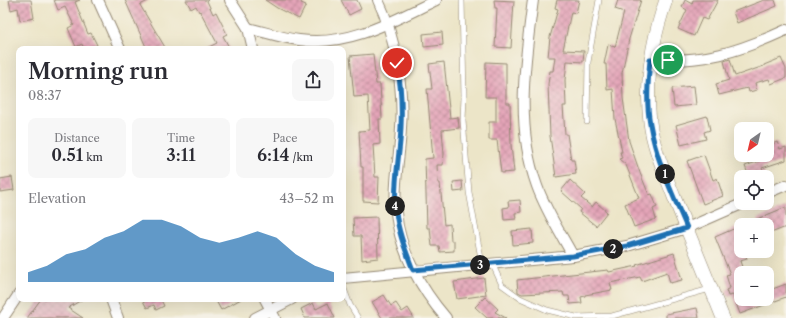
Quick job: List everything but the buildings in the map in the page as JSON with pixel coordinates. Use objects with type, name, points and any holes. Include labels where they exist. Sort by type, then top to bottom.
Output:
[{"type":"street","points":[[98,0],[119,46]]},
{"type":"street","points":[[230,0],[248,28],[252,46]]},
{"type":"street","points":[[378,0],[387,24],[401,90],[401,128],[396,174],[396,213],[398,229],[413,270],[446,318]]},
{"type":"street","points":[[248,28],[299,40],[318,41],[356,36],[387,24],[436,0]]},
{"type":"street","points":[[533,0],[525,62],[523,105],[530,161],[543,202],[573,256]]},
{"type":"street","points":[[666,0],[654,36],[650,60],[648,94],[650,123],[663,169],[723,318]]},
{"type":"street","points":[[650,60],[694,60],[728,53],[786,30]]},
{"type":"street","points":[[774,190],[786,185]]},
{"type":"street","points":[[346,278],[413,270],[573,256],[627,246],[687,228],[734,207]]},
{"type":"street","points":[[3,318],[16,298]]},
{"type":"street","points":[[112,302],[118,318]]},
{"type":"street","points":[[255,318],[286,302]]},
{"type":"lane","points":[[462,0],[463,120],[469,192],[487,264],[502,285],[520,298],[547,310],[576,317],[612,316],[711,288]]},
{"type":"lane","points":[[587,122],[588,62],[599,0]]},
{"type":"lane","points":[[346,294],[350,305],[358,318]]},
{"type":"route","points":[[397,63],[402,106],[396,174],[396,213],[398,229],[413,270],[573,256],[627,246],[687,228],[663,169],[650,123],[648,94],[650,60],[668,60]]}]
